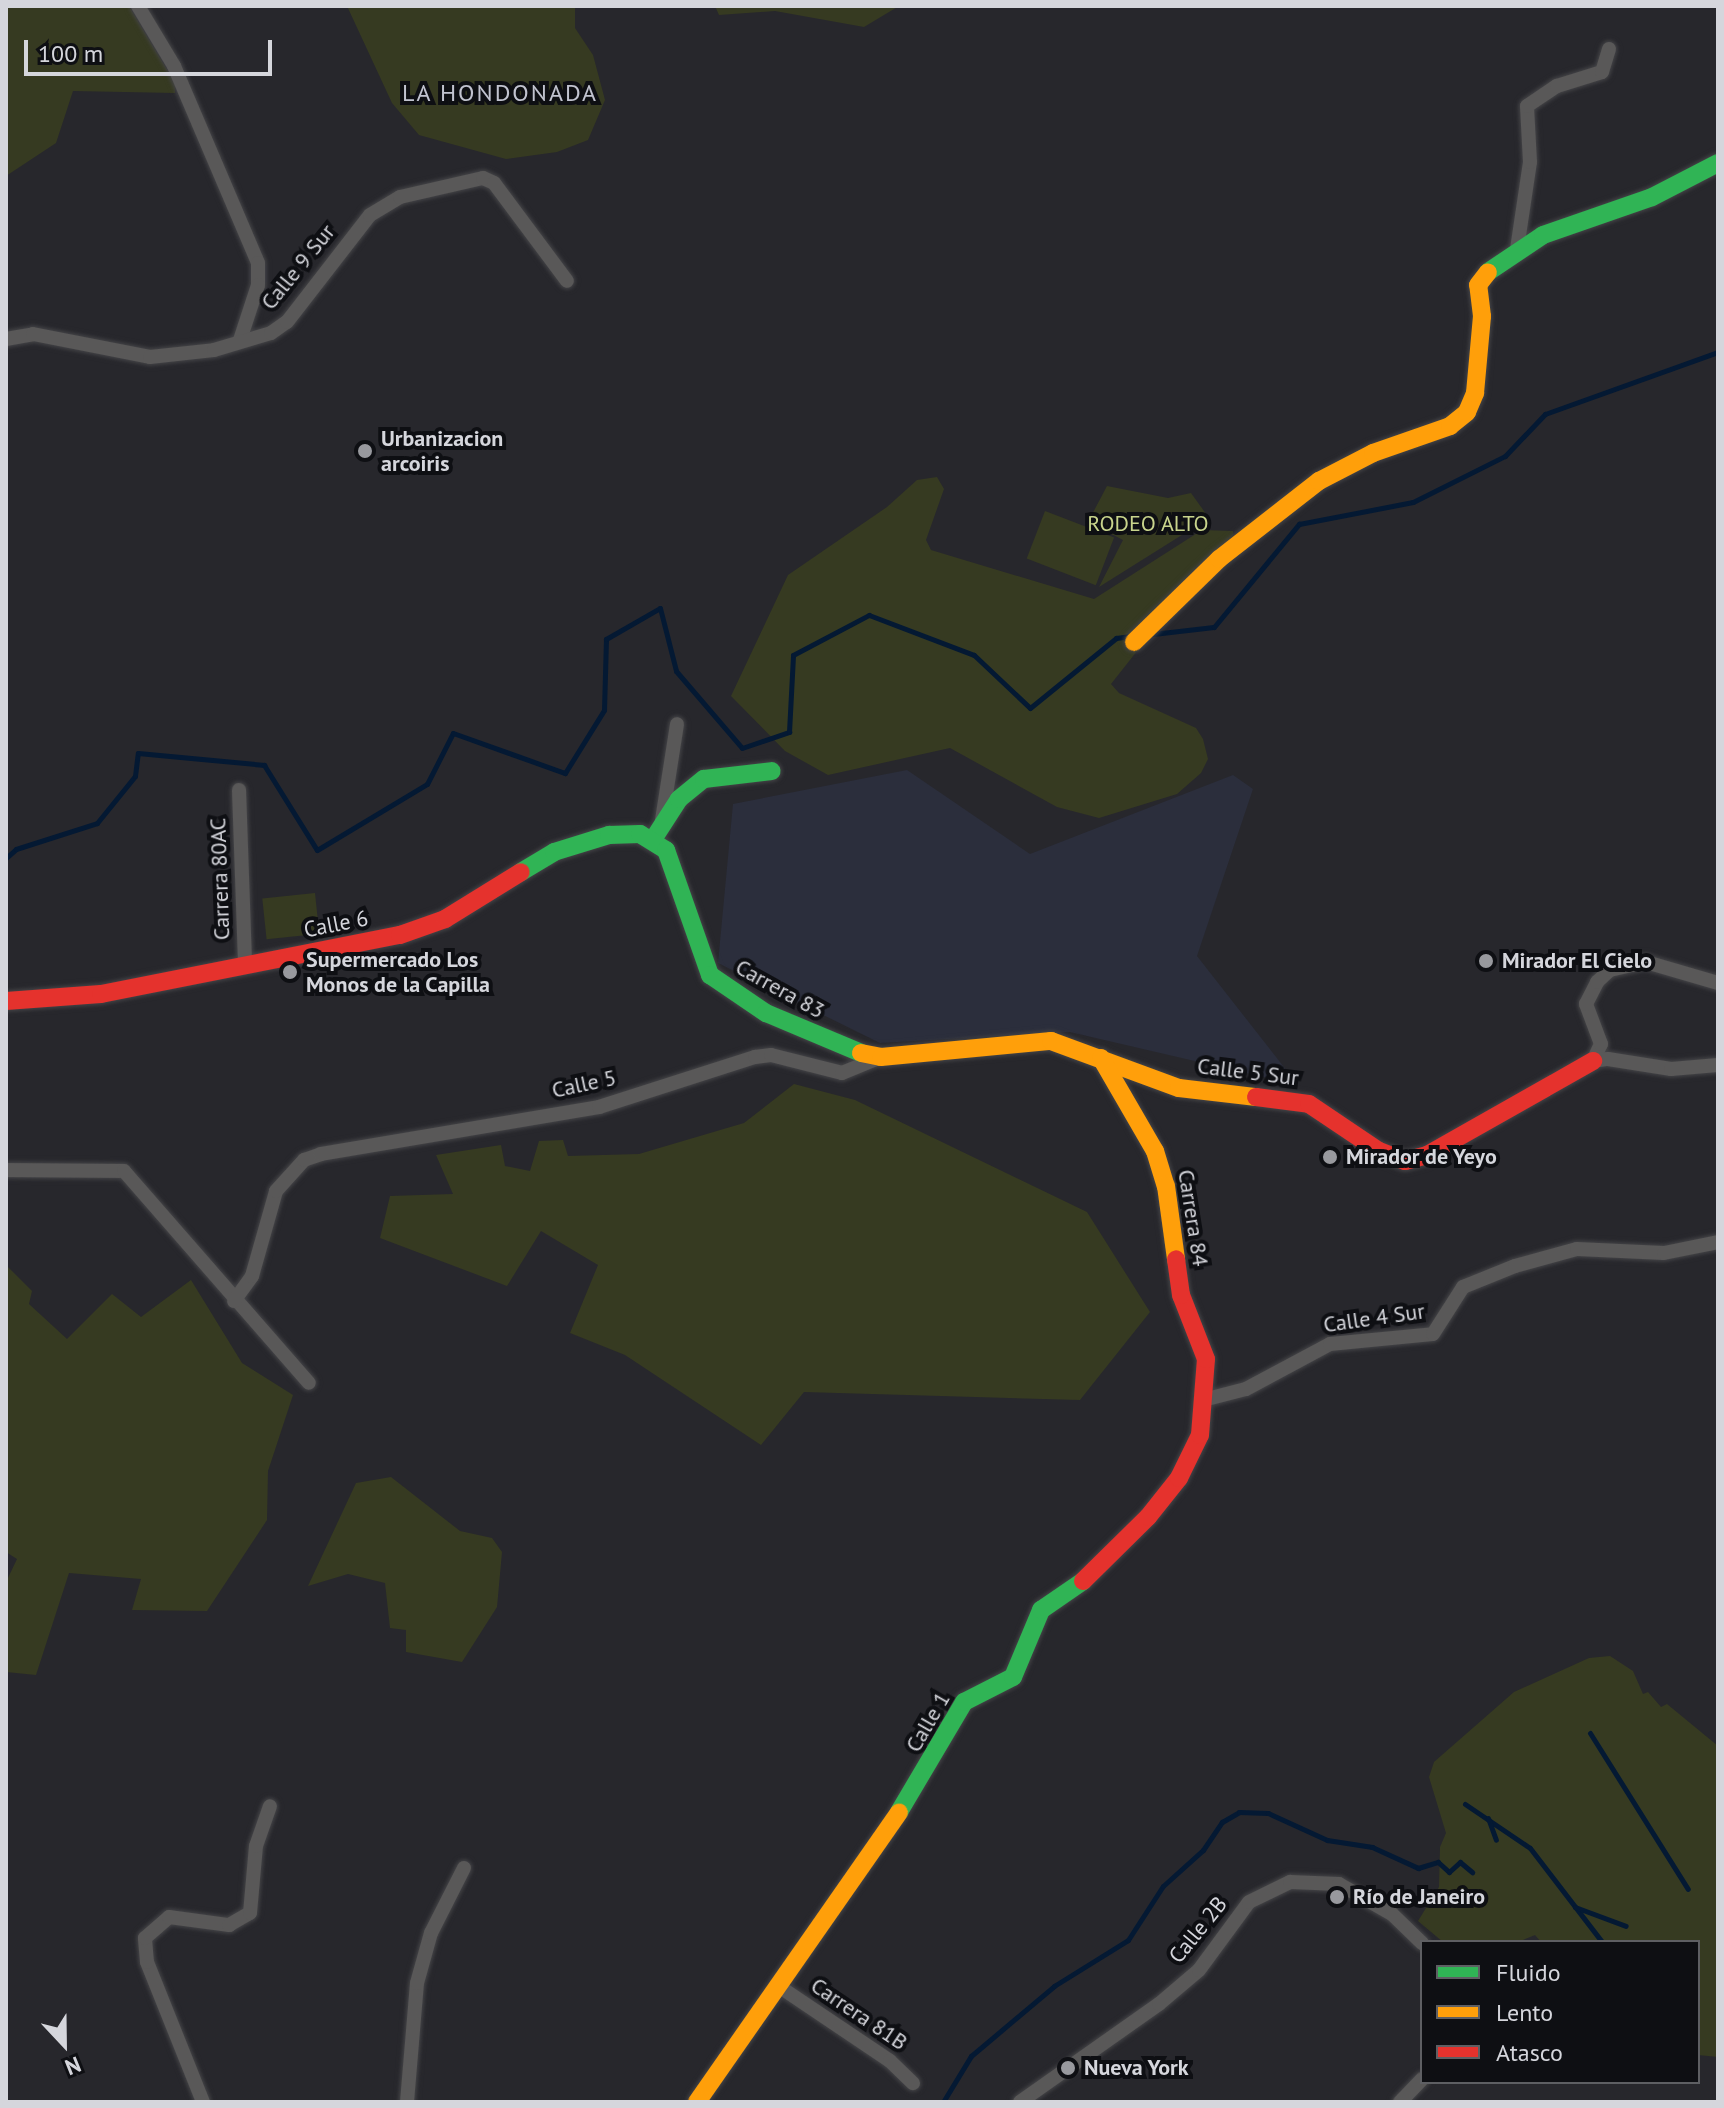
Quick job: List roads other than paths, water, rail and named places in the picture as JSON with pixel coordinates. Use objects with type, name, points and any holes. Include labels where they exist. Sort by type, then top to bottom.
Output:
[{"type":"street","points":[[138,6],[174,66],[258,263],[258,285],[240,340]]},
{"type":"street","points":[[1517,249],[1530,162],[1527,106],[1557,86],[1602,72],[1609,49]]},
{"type":"street","points":[[1134,642],[1219,559],[1319,481],[1373,453],[1450,426],[1467,412],[1475,393],[1482,316],[1478,285],[1517,249],[1543,235],[1652,197],[1718,163]]},
{"type":"street","name":"Calle 9 Sur","points":[[6,339],[33,334],[150,357],[190,355],[271,333],[287,322],[370,215],[400,197],[483,178],[494,183],[567,281]]},
{"type":"street","points":[[658,833],[677,724]]},
{"type":"street","points":[[658,833],[679,799],[704,779],[772,771]]},
{"type":"street","name":"Carrera 80AC","points":[[239,790],[245,966]]},
{"type":"street","name":"Calle 6","points":[[6,1001],[101,994],[423,929],[554,852],[609,835],[658,833]]},
{"type":"street","name":"Carrera 83","points":[[658,833],[670,858],[710,975],[723,988],[826,1042],[881,1057]]},
{"type":"street","points":[[1715,979],[1646,962],[1610,970],[1597,982],[1586,1004],[1601,1044],[1593,1061],[1671,1069],[1718,1065]]},
{"type":"street","name":"Calle 5 Sur","points":[[881,1057],[1039,1040],[1101,1058],[1189,1090],[1309,1104],[1390,1158],[1405,1161],[1427,1155],[1593,1061]]},
{"type":"street","name":"Calle 5","points":[[234,1301],[252,1276],[276,1191],[304,1160],[346,1147],[387,1144],[599,1107],[696,1079],[741,1059],[771,1055],[842,1073],[881,1057]]},
{"type":"street","name":"Carrera 84","points":[[1101,1058],[1158,1161],[1181,1295],[1204,1347]]},
{"type":"street","points":[[6,1170],[124,1171],[154,1200],[234,1301],[309,1383]]},
{"type":"street","name":"Calle 4 Sur","points":[[1207,1399],[1246,1389],[1330,1344],[1433,1334],[1463,1287],[1515,1266],[1577,1249],[1664,1253],[1718,1242]]},
{"type":"street","name":"Calle 1","points":[[697,2102],[930,1767],[964,1702],[1013,1677],[1046,1603],[1094,1574],[1172,1487],[1196,1447],[1207,1399],[1204,1347]]},
{"type":"street","points":[[203,2102],[147,1962],[145,1938],[169,1917],[229,1925],[250,1913],[256,1846],[270,1806]]},
{"type":"street","points":[[407,2102],[417,1983],[431,1933],[464,1868]]},
{"type":"street","name":"Calle 2B","points":[[1020,2102],[1159,2004],[1199,1970],[1249,1902],[1290,1882],[1339,1884],[1392,1914],[1420,1941]]},
{"type":"street","name":"Carrera 81B","points":[[777,1985],[890,2061],[913,2083]]},
{"type":"street","points":[[1400,2102],[1420,2081]]},
{"type":"waterway","points":[[1153,634],[1214,627],[1299,524],[1413,502],[1505,456],[1545,414],[1718,352]]},
{"type":"waterway","points":[[6,858],[16,849],[97,823],[135,776],[138,753],[264,765],[317,850],[427,784],[453,733],[565,773],[604,710],[606,639],[660,608],[676,671],[742,748],[789,732],[793,655],[869,615],[974,655],[1030,708],[1116,638],[1131,636]]},
{"type":"waterway","points":[[1590,1733],[1688,1889]]},
{"type":"waterway","points":[[1465,1804],[1530,1848],[1600,1940]]},
{"type":"waterway","points":[[943,2102],[971,2056],[1054,1986],[1128,1940],[1163,1886],[1203,1850],[1222,1822],[1239,1812],[1268,1813],[1327,1840],[1372,1847],[1418,1868],[1438,1862],[1449,1872],[1460,1862],[1472,1872]]},
{"type":"waterway","points":[[1488,1818],[1496,1840]]},
{"type":"waterway","points":[[1575,1907],[1626,1926]]},
{"type":"place","name":"Urbanizacion arcoiris","points":[[365,451]]},
{"type":"place","name":"Mirador El Cielo","points":[[1486,961]]},
{"type":"place","name":"Supermercado Los Monos de la Capilla","points":[[290,972]]},
{"type":"place","name":"Mirador de Yeyo","points":[[1330,1157]]},
{"type":"place","name":"Río de Janeiro","points":[[1337,1897]]},
{"type":"place","name":"Nueva York","points":[[1068,2068]]},
{"type":"district","name":"LA HONDONADA","points":[[500,93]]},
{"type":"park label","name":"RODEO ALTO","points":[[1148,524]]}]
